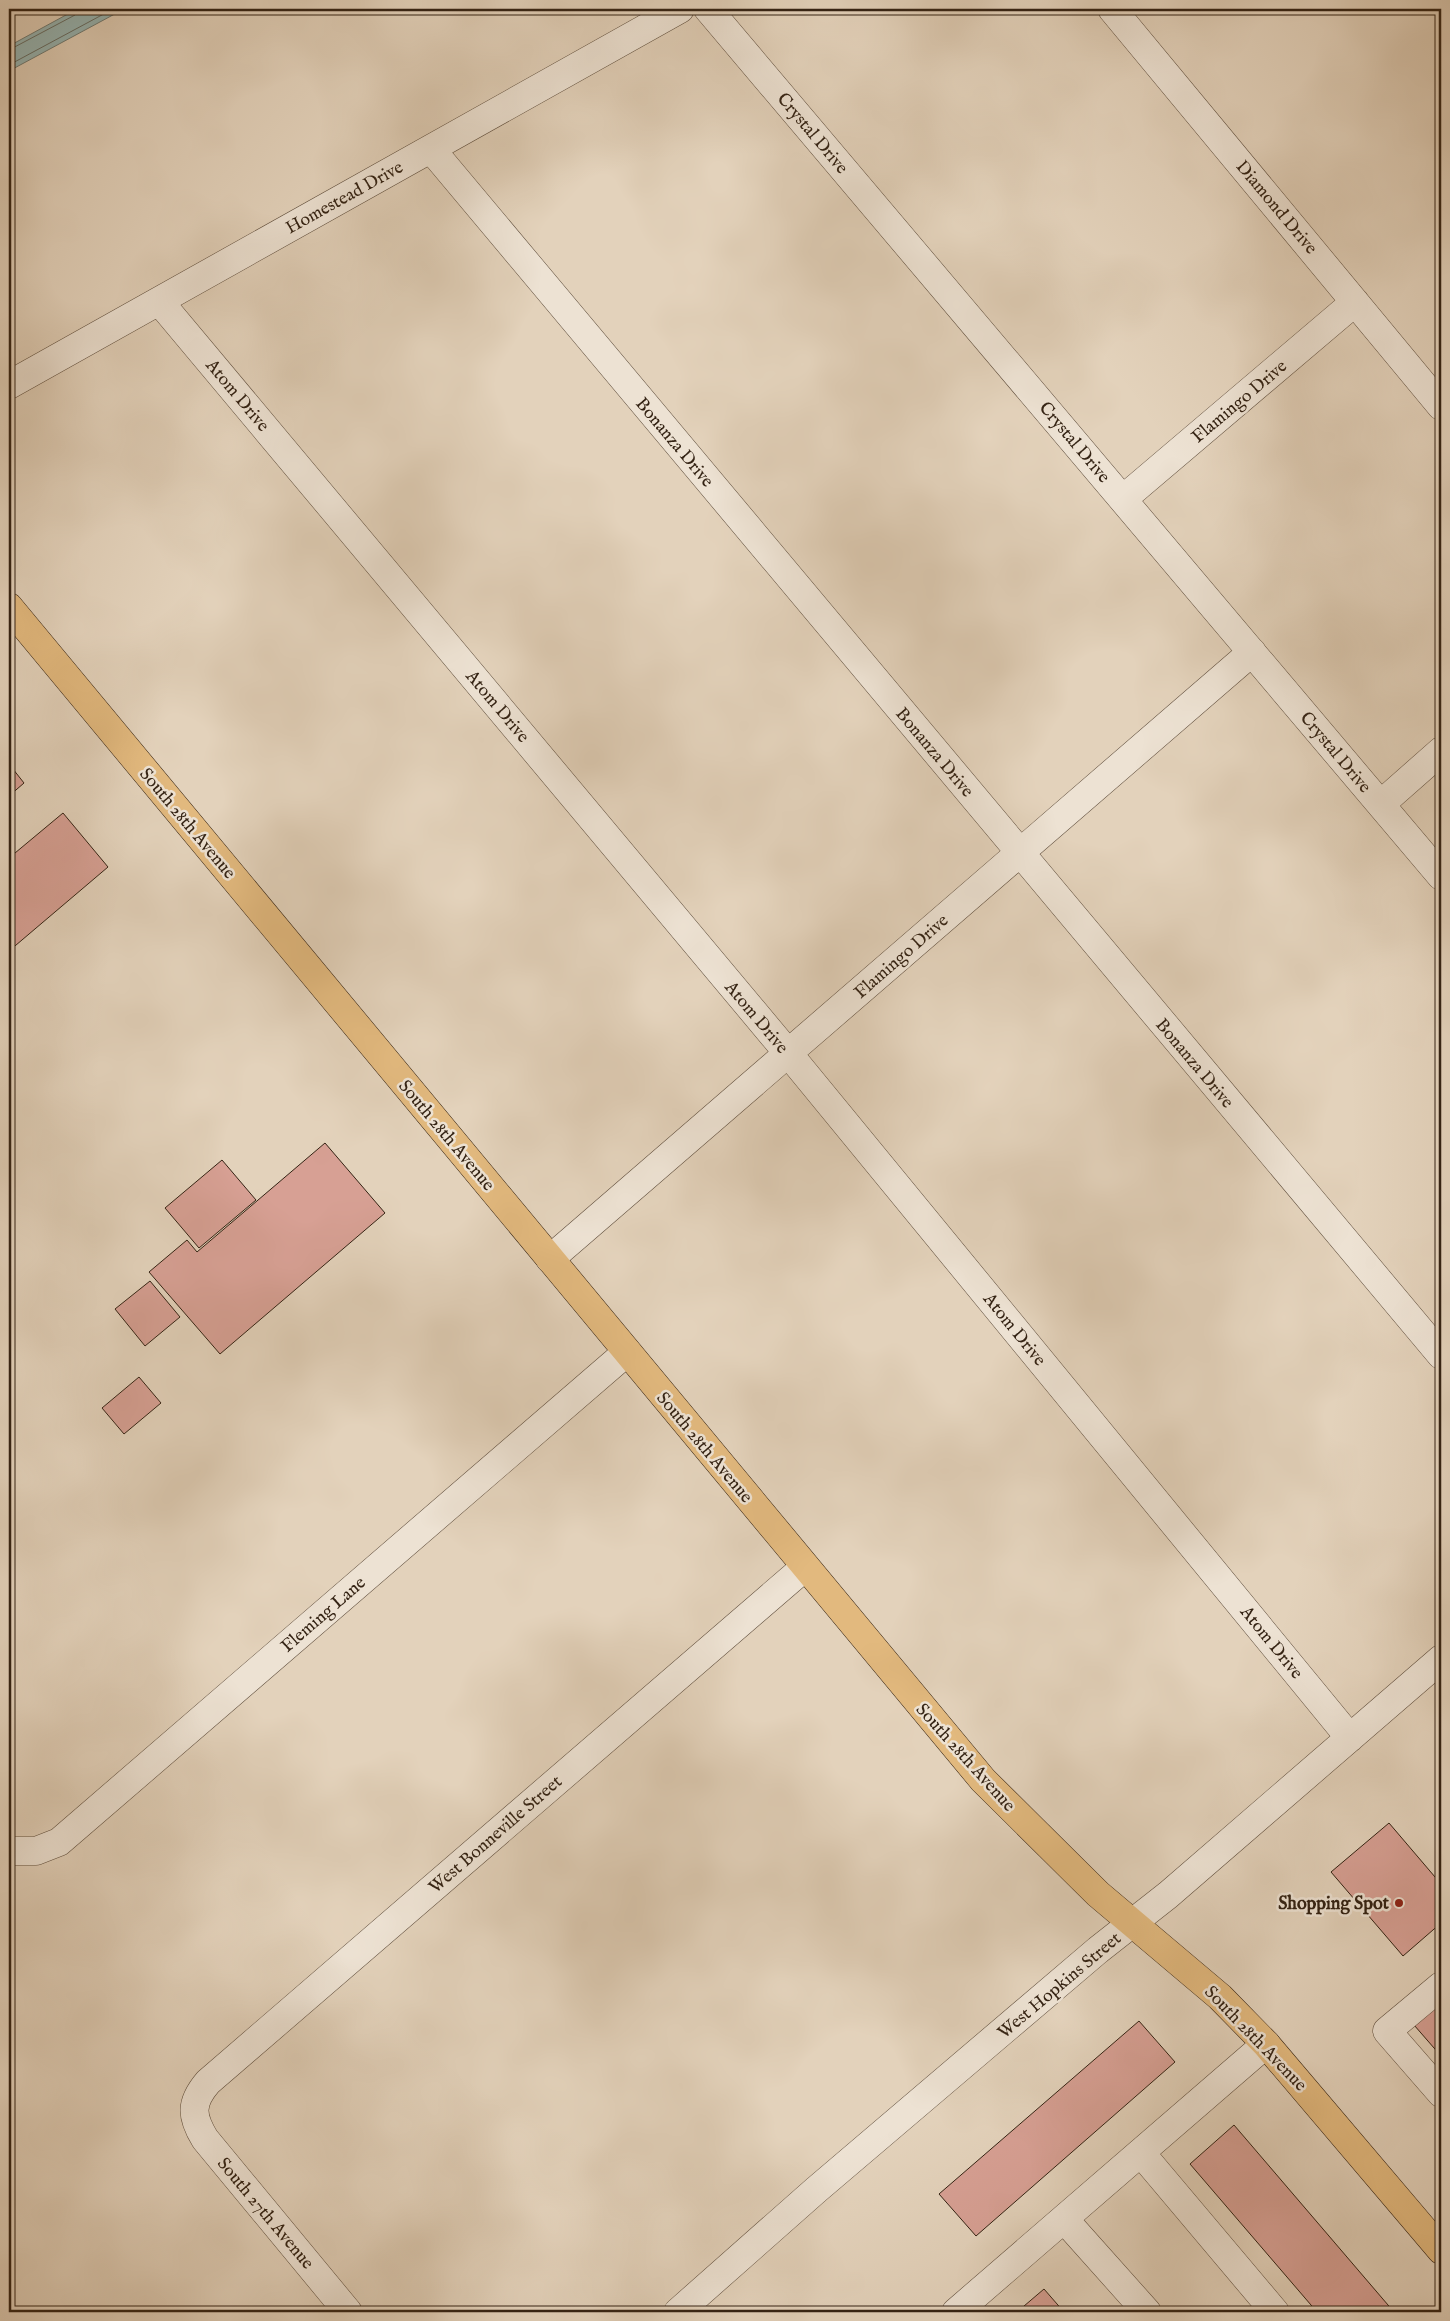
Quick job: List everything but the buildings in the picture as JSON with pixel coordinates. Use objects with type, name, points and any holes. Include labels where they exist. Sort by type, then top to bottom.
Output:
[{"type":"main road","name":"South 28th Avenue","points":[[9,607],[983,1780],[1098,1894],[1220,1997],[1266,2044],[1441,2250]]},
{"type":"street","name":"Homestead Drive","points":[[9,385],[680,9]]},
{"type":"street","name":"Crystal Drive","points":[[708,9],[1441,876]]},
{"type":"street","name":"Diamond Drive","points":[[1112,9],[1441,406]]},
{"type":"street","name":"Bonanza Drive","points":[[430,149],[1441,1354]]},
{"type":"street","name":"Atom Drive","points":[[159,301],[788,1053],[1350,1738]]},
{"type":"street","name":"Flamingo Drive","points":[[1123,499],[1355,302]]},
{"type":"street","name":"Flamingo Drive","points":[[550,1259],[1252,652]]},
{"type":"street","points":[[1380,804],[1441,751]]},
{"type":"street","name":"Fleming Lane","points":[[9,1851],[36,1851],[59,1842],[627,1352]]},
{"type":"street","name":"West Bonneville Street","points":[[194,2109],[196,2095],[208,2082],[805,1567]]},
{"type":"street","name":"West Hopkins Street","points":[[678,2312],[823,2184],[1441,1659]]},
{"type":"street","points":[[1441,1986],[1388,2032],[1441,2093]]},
{"type":"street","points":[[956,2312],[1266,2044]]},
{"type":"street","name":"South 27th Avenue","points":[[194,2109],[195,2123],[205,2139],[348,2312]]},
{"type":"street","points":[[1141,2153],[1275,2312]]},
{"type":"street","points":[[1064,2219],[1147,2312]]},
{"type":"water","points":[[77,9],[124,9],[9,71],[9,46]]},
{"type":"place","name":"Shopping Spot","points":[[1399,1903]]}]
